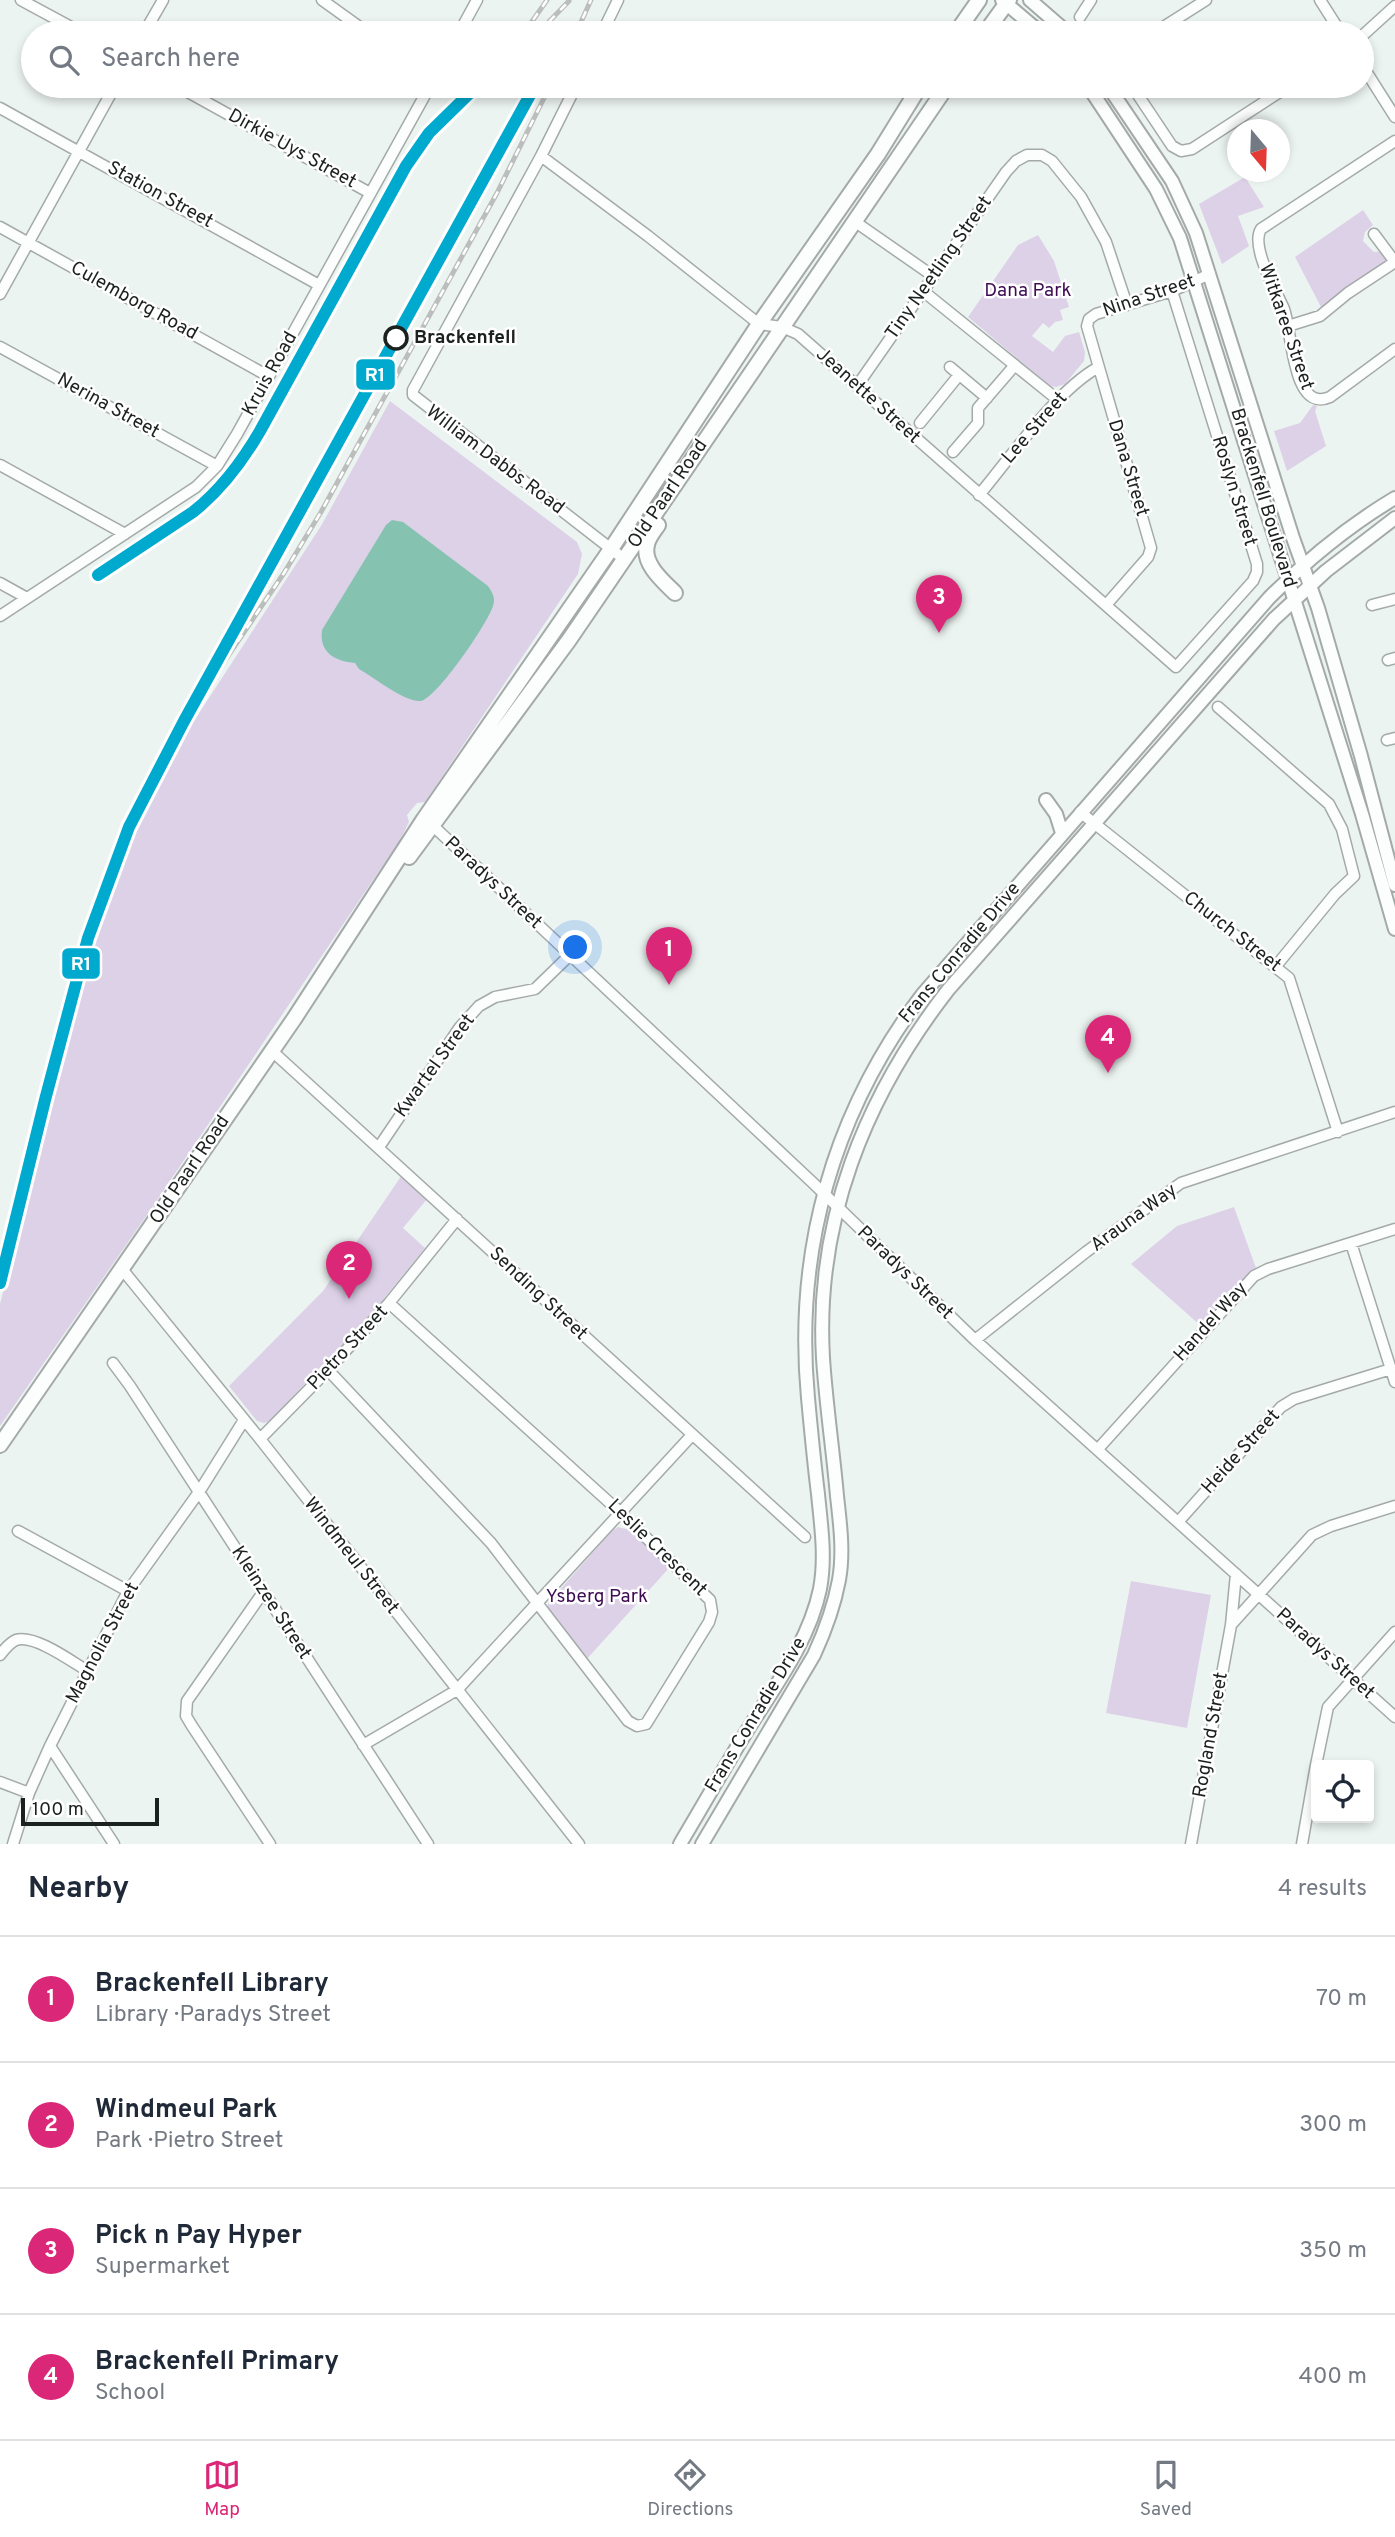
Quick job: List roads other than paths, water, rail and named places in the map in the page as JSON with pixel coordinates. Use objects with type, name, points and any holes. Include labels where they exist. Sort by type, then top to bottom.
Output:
[{"type":"main road","points":[[964,21],[979,0]]},
{"type":"main road","points":[[992,21],[1005,1]]},
{"type":"main road","name":"Old Paarl Road","points":[[0,1445],[377,894],[394,876],[760,324],[878,154],[913,98]]},
{"type":"main road","name":"Old Paarl Road","points":[[428,823],[569,640],[939,98]]},
{"type":"main road","points":[[676,593],[653,569],[646,552],[647,544],[674,496],[684,470]]},
{"type":"street","points":[[21,0],[60,21]]},
{"type":"street","points":[[151,21],[163,0]]},
{"type":"street","points":[[322,0],[351,21]]},
{"type":"street","points":[[466,21],[477,0]]},
{"type":"street","points":[[608,21],[618,0]]},
{"type":"street","points":[[1030,0],[1054,21]]},
{"type":"street","points":[[1080,16],[1091,0]]},
{"type":"street","points":[[1173,21],[1206,0]]},
{"type":"street","points":[[1320,0],[1333,21]]},
{"type":"street","points":[[1005,1],[1028,21]]},
{"type":"street","points":[[1374,25],[1395,6]]},
{"type":"street","points":[[1374,84],[1395,117]]},
{"type":"street","points":[[0,294],[108,98]]},
{"type":"street","name":"Dirkie Uys Street","points":[[199,98],[370,193]]},
{"type":"street","name":"Kruis Road","points":[[0,616],[196,487],[217,466],[423,98]]},
{"type":"street","name":"William Dabbs Road","points":[[570,98],[416,383],[413,395],[624,558]]},
{"type":"street","name":"Brackenfell Boulevard","points":[[1096,98],[1167,207],[1196,281],[1366,826],[1395,929]]},
{"type":"street","name":"Brackenfell Boulevard","points":[[1116,98],[1183,201],[1210,274],[1358,744],[1395,885]]},
{"type":"street","points":[[1140,98],[1172,146],[1185,151],[1271,98]]},
{"type":"street","name":"Station Street","points":[[0,108],[319,285]]},
{"type":"street","name":"Witkaree Street","points":[[1395,141],[1261,229],[1257,240],[1270,282],[1284,310],[1289,326],[1288,339],[1307,394],[1317,400],[1330,397],[1395,349]]},
{"type":"street","name":"Tiny Neetling Street","points":[[857,386],[1006,172],[1027,155],[1042,155],[1052,160],[1081,197],[1106,242],[1127,305]]},
{"type":"street","points":[[541,156],[760,324]]},
{"type":"street","points":[[854,221],[933,276]]},
{"type":"street","name":"Culemborg Road","points":[[0,227],[268,376]]},
{"type":"street","points":[[1289,326],[1314,319],[1395,262],[1374,234]]},
{"type":"street","name":"Nina Street","points":[[1089,319],[1096,314],[1172,291],[1210,274]]},
{"type":"street","points":[[923,291],[1058,400]]},
{"type":"street","name":"Roslyn Street","points":[[1172,291],[1257,564],[1257,572],[1252,581],[1176,667]]},
{"type":"street","name":"Dana Street","points":[[1089,319],[1087,332],[1151,548],[1147,557],[1105,605]]},
{"type":"street","name":"Jeanette Street","points":[[760,324],[782,327],[798,334],[1176,667]]},
{"type":"street","name":"Nerina Street","points":[[0,346],[217,466]]},
{"type":"street","points":[[953,452],[978,423],[978,408],[1015,365]]},
{"type":"street","points":[[950,367],[987,398]]},
{"type":"street","name":"Lee Street","points":[[979,495],[1058,400],[1080,377],[1097,368]]},
{"type":"street","points":[[920,423],[960,375]]},
{"type":"street","points":[[0,465],[125,534]]},
{"type":"street","name":"Frans Conradie Drive","points":[[680,1844],[805,1634],[819,1591],[823,1562],[822,1525],[808,1394],[806,1319],[814,1245],[824,1194],[850,1115],[866,1082],[901,1022],[947,964],[1269,597],[1339,534],[1395,498]]},
{"type":"street","name":"Frans Conradie Drive","points":[[702,1844],[814,1655],[826,1629],[839,1578],[841,1534],[827,1403],[823,1326],[827,1265],[837,1208],[872,1108],[910,1042],[948,990],[1274,619],[1346,554],[1395,519]]},
{"type":"street","points":[[0,583],[27,598]]},
{"type":"street","points":[[1372,605],[1395,599]]},
{"type":"street","points":[[1217,707],[1329,804],[1342,829],[1354,876],[1335,894],[1276,966]]},
{"type":"street","points":[[1046,800],[1056,814],[1062,833]]},
{"type":"street","name":"Church Street","points":[[1080,812],[1289,978],[1338,1132]]},
{"type":"street","name":"Paradys Street","points":[[428,823],[824,1194],[975,1340],[1395,1717]]},
{"type":"street","name":"Kwartel Street","points":[[379,1147],[460,1027],[479,1006],[495,997],[535,989],[570,955]]},
{"type":"street","name":"Sending Street","points":[[272,1051],[805,1537]]},
{"type":"street","name":"Arauna Way","points":[[975,1340],[1086,1252],[1174,1187],[1190,1179],[1395,1112]]},
{"type":"street","name":"Pietro Street","points":[[260,1439],[389,1303],[457,1219]]},
{"type":"street","name":"Handel Way","points":[[1098,1450],[1254,1276],[1268,1269],[1395,1229]]},
{"type":"street","points":[[1351,1242],[1395,1382]]},
{"type":"street","name":"Windmeul Street","points":[[122,1269],[260,1439],[579,1844]]},
{"type":"street","name":"Leslie Crescent","points":[[328,1370],[491,1543],[628,1721],[637,1726],[646,1724],[709,1622],[712,1605],[706,1594],[621,1513],[389,1303]]},
{"type":"street","name":"Kleinzee Street","points":[[113,1363],[428,1844]]},
{"type":"street","name":"Heide Street","points":[[1178,1522],[1281,1407],[1294,1399],[1391,1369]]},
{"type":"street","name":"Magnolia Street","points":[[13,1844],[29,1793],[50,1746],[128,1591],[199,1492],[244,1420]]},
{"type":"street","points":[[363,1745],[457,1690],[692,1435]]},
{"type":"street","points":[[1231,1625],[1312,1535],[1331,1526],[1395,1506]]},
{"type":"street","points":[[18,1531],[128,1591]]},
{"type":"street","name":"Rogland Street","points":[[1191,1844],[1231,1625],[1236,1574]]},
{"type":"street","points":[[264,1591],[187,1700],[185,1708],[192,1726],[270,1844]]},
{"type":"street","points":[[1317,1760],[1328,1707],[1395,1632]]},
{"type":"street","points":[[0,1655],[14,1640],[24,1638],[86,1670]]},
{"type":"street","points":[[50,1746],[114,1844]]},
{"type":"street","points":[[0,1782],[29,1793]]},
{"type":"street","points":[[1302,1844],[1311,1793]]},
{"type":"railway","points":[[532,21],[547,0]]},
{"type":"railway","points":[[581,21],[591,0]]},
{"type":"railway","points":[[550,21],[569,1]]},
{"type":"railway","points":[[98,575],[193,512],[230,475],[260,431],[406,166],[429,133],[465,98]]},
{"type":"railway","points":[[184,721],[284,573],[321,512],[497,193],[544,98]]},
{"type":"place","name":"Brackenfell","points":[[396,338]]},
{"type":"place","name":"Pick n Pay Hyper","points":[[939,633]]},
{"type":"place","name":"Brackenfell Library","points":[[669,985]]},
{"type":"place","name":"Brackenfell Primary","points":[[1108,1073]]},
{"type":"place","name":"Windmeul Park","points":[[349,1299]]},
{"type":"park label","name":"Dana Park","points":[[1028,291]]},
{"type":"park label","name":"Ysberg Park","points":[[597,1597]]}]
